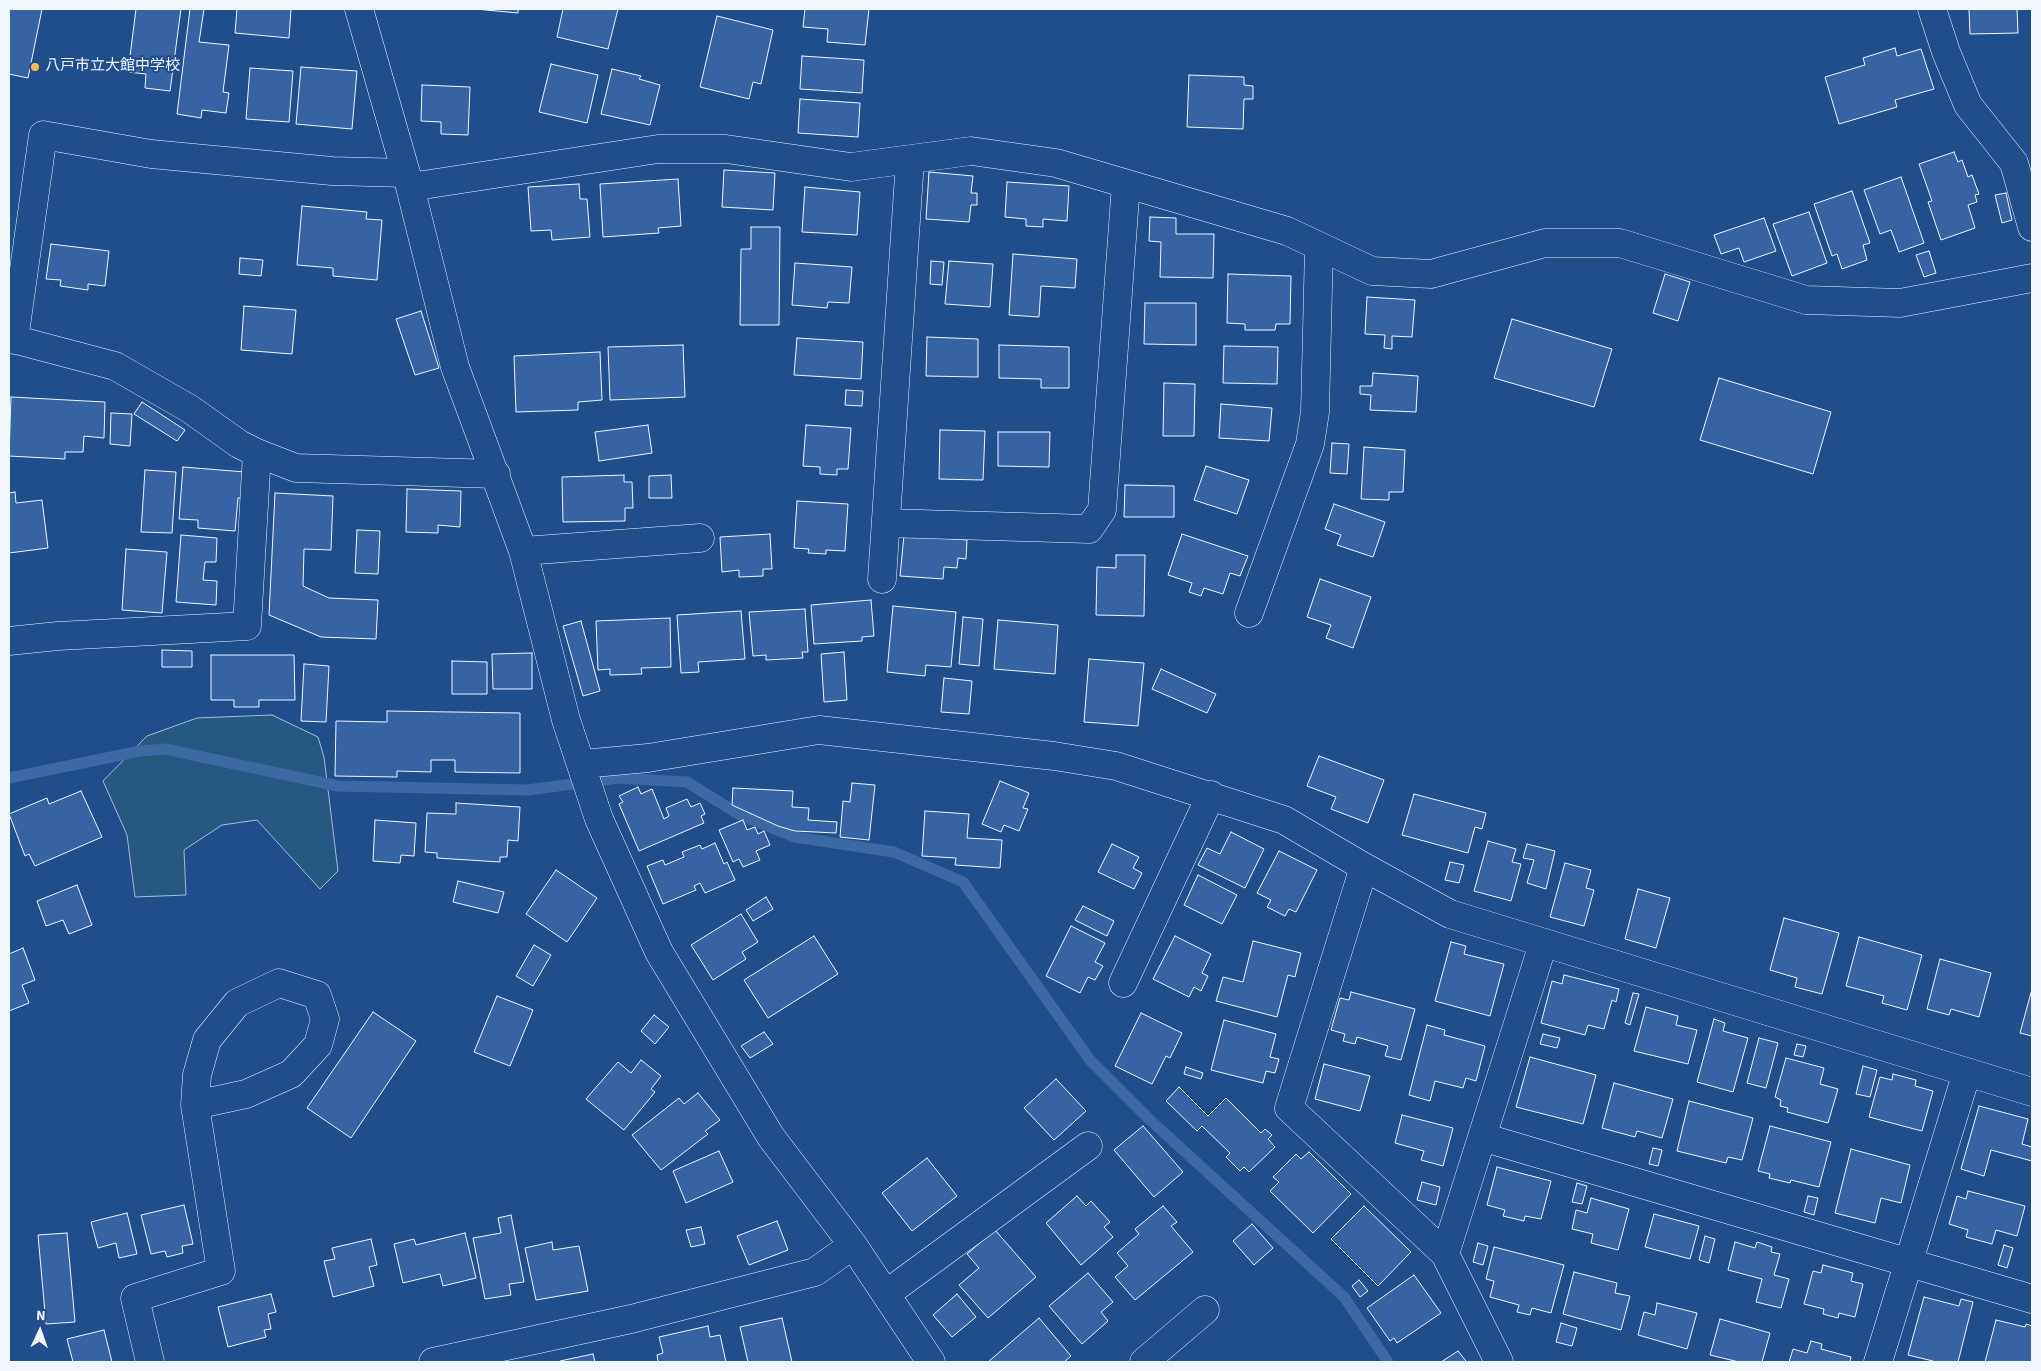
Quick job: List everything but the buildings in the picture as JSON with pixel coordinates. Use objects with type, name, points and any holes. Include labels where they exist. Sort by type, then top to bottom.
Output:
[{"type":"street","points":[[359,9],[408,180],[454,367],[496,474],[523,551],[566,720],[599,819],[659,952],[771,1137],[853,1245],[931,1362]]},
{"type":"street","points":[[1932,9],[1968,105],[2014,163],[2032,227]]},
{"type":"street","points":[[496,474],[296,468],[257,453],[240,444],[190,409],[115,366],[12,339],[43,135],[151,154],[408,180],[658,150],[726,149],[851,168],[971,151],[1056,163],[1287,231],[1372,271],[1431,274],[1545,243],[1620,243],[1806,300],[1900,303],[2032,278]]},
{"type":"street","points":[[882,578],[910,160]]},
{"type":"street","points":[[886,523],[1089,529],[1102,510],[1126,184]]},
{"type":"street","points":[[1249,613],[1310,444],[1316,412],[1320,247]]},
{"type":"street","points":[[9,641],[58,636],[247,626],[257,453]]},
{"type":"street","points":[[523,551],[700,538]]},
{"type":"street","points":[[582,764],[648,758],[819,730],[1054,756],[1116,766],[1284,820],[1364,868],[1450,914],[2032,1092]]},
{"type":"street","points":[[1123,983],[1211,795]]},
{"type":"street","points":[[1364,868],[1289,1108],[1445,1254],[1496,1358],[1520,1362]]},
{"type":"street","points":[[1445,1254],[1543,944]]},
{"type":"street","points":[[150,1362],[135,1298],[221,1270],[195,1105],[197,1075],[207,1040],[237,1003],[279,983],[317,996],[325,1019],[318,1045],[291,1074],[246,1094],[195,1105]]},
{"type":"street","points":[[1878,1362],[1967,1072]]},
{"type":"street","points":[[1482,1137],[2032,1299]]},
{"type":"street","points":[[886,1294],[1088,1146]]},
{"type":"street","points":[[433,1362],[632,1319],[815,1272],[853,1245]]},
{"type":"street","points":[[1144,1362],[1205,1310]]},
{"type":"shaded area","points":[[272,715],[318,737],[324,757],[338,871],[320,889],[257,820],[222,825],[184,850],[186,895],[135,897],[127,835],[103,781],[147,736],[197,718]]},
{"type":"waterway","points":[[9,778],[140,751],[165,749],[338,786],[527,790],[619,778],[687,782],[740,815],[794,837],[894,852],[963,882],[1090,1060],[1149,1119],[1344,1297],[1388,1362]]},
{"type":"place","name":"八戸市立大館中学校","points":[[35,67]]}]
